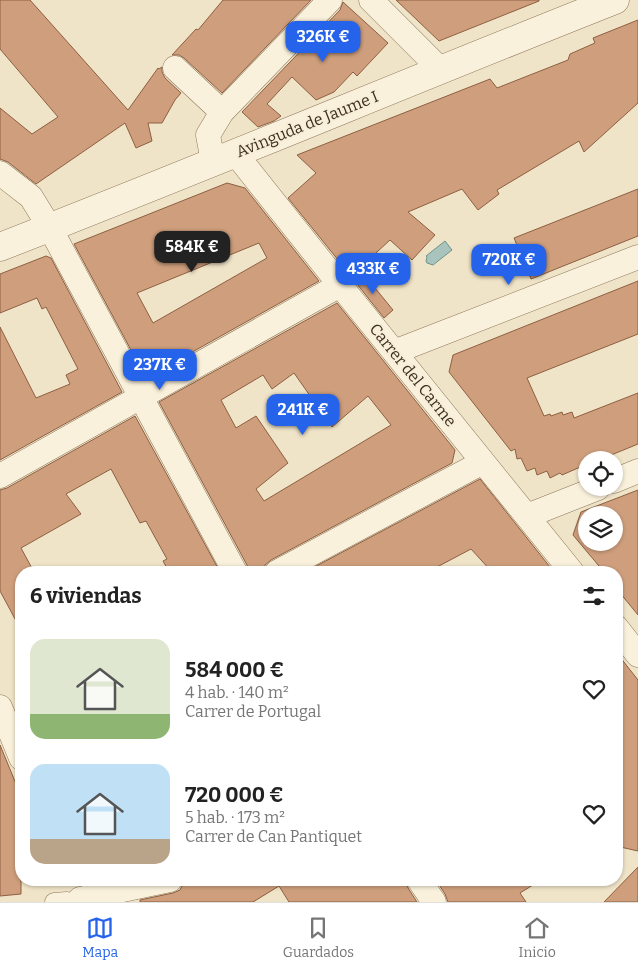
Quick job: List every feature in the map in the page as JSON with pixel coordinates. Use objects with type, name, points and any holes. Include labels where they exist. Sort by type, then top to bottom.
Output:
[{"type":"street","points":[[224,158],[208,134],[222,112],[330,0]]},
{"type":"street","points":[[371,0],[440,69]]},
{"type":"street","name":"Avinguda de Jaume I","points":[[0,247],[615,0]]},
{"type":"street","points":[[175,68],[222,112]]},
{"type":"street","name":"Carrer del Carme","points":[[224,158],[340,286],[567,566]]},
{"type":"street","points":[[0,173],[31,196],[50,228],[232,566]]},
{"type":"street","points":[[394,352],[638,257]]},
{"type":"street","points":[[0,476],[340,286]]},
{"type":"street","points":[[288,566],[483,462]]},
{"type":"street","points":[[623,477],[638,471]]},
{"type":"street","points":[[527,516],[578,496]]},
{"type":"street","points":[[623,636],[638,654]]},
{"type":"street","points":[[0,707],[15,743]]},
{"type":"street","points":[[71,897],[135,886]]},
{"type":"street","points":[[423,886],[434,902]]},
{"type":"water","points":[[445,241],[452,250],[433,265],[427,263],[426,256]]},
{"type":"building","points":[[0,0],[30,0],[128,110],[158,68],[162,67],[165,78],[181,93],[162,123],[148,123],[152,141],[136,148],[125,123],[36,184],[8,162],[0,159],[0,108],[32,134],[58,117],[0,49]]},
{"type":"building","points":[[223,0],[311,0],[222,93],[184,58],[179,55],[172,55],[196,29],[198,30]]},
{"type":"building","points":[[396,0],[539,0],[539,1],[439,41]]},
{"type":"building","points":[[343,2],[388,43],[357,76],[353,72],[334,92],[316,100],[292,77],[267,104],[281,116],[258,127],[242,112],[340,10]]},
{"type":"building","points":[[638,20],[638,103],[584,152],[579,141],[497,190],[499,194],[478,210],[462,189],[408,212],[435,235],[412,260],[390,240],[351,276],[288,198],[316,173],[297,155],[490,79],[497,88],[568,60],[570,54],[595,43],[593,38]]},
{"type":"building","points":[[227,183],[245,188],[319,281],[146,378],[74,244]],"holes":[[[259,243],[267,258],[153,323],[137,293]]]},
{"type":"building","points":[[638,189],[638,236],[531,279],[514,238]]},
{"type":"building","points":[[46,256],[51,258],[122,392],[0,460],[0,327],[36,398],[70,384],[66,375],[78,369],[46,307],[42,309],[37,298],[0,313],[0,274]]},
{"type":"building","points":[[362,272],[393,310],[384,318],[353,279]]},
{"type":"building","points":[[638,281],[638,334],[527,378],[544,416],[550,414],[551,416],[562,412],[563,415],[572,412],[574,418],[638,393],[638,444],[621,451],[578,451],[578,468],[550,478],[547,471],[537,475],[535,468],[527,471],[521,458],[517,459],[515,449],[511,451],[449,372],[453,355]]},
{"type":"building","points":[[337,303],[455,450],[452,463],[271,560],[265,566],[247,565],[159,402]],"holes":[[[294,373],[332,427],[368,396],[391,425],[264,501],[256,489],[288,463],[256,416],[236,428],[221,400],[263,375],[272,389]]]},
{"type":"building","points":[[135,416],[217,566],[166,566],[163,561],[167,559],[146,521],[140,523],[111,469],[66,494],[81,514],[21,548],[31,566],[15,566],[15,619],[0,591],[0,490],[7,488]]},
{"type":"building","points":[[480,479],[549,566],[487,566],[471,549],[439,566],[316,566]]},
{"type":"building","points":[[638,490],[638,615],[623,597],[623,566],[599,566],[586,551],[623,551],[623,506],[597,506]]},
{"type":"building","points":[[578,521],[578,541],[573,535]]},
{"type":"building","points":[[623,661],[638,680],[638,851],[623,848]]},
{"type":"building","points":[[0,745],[15,781],[15,886],[21,886],[21,894],[0,896]]},
{"type":"building","points":[[638,867],[638,902],[604,902],[620,886],[623,886],[623,882]]},
{"type":"building","points":[[182,886],[279,886],[253,902],[140,902],[140,900],[180,890]]},
{"type":"building","points":[[279,886],[407,886],[417,902],[289,902]]},
{"type":"building","points":[[440,886],[531,886],[520,893],[526,902],[448,902]]}]
